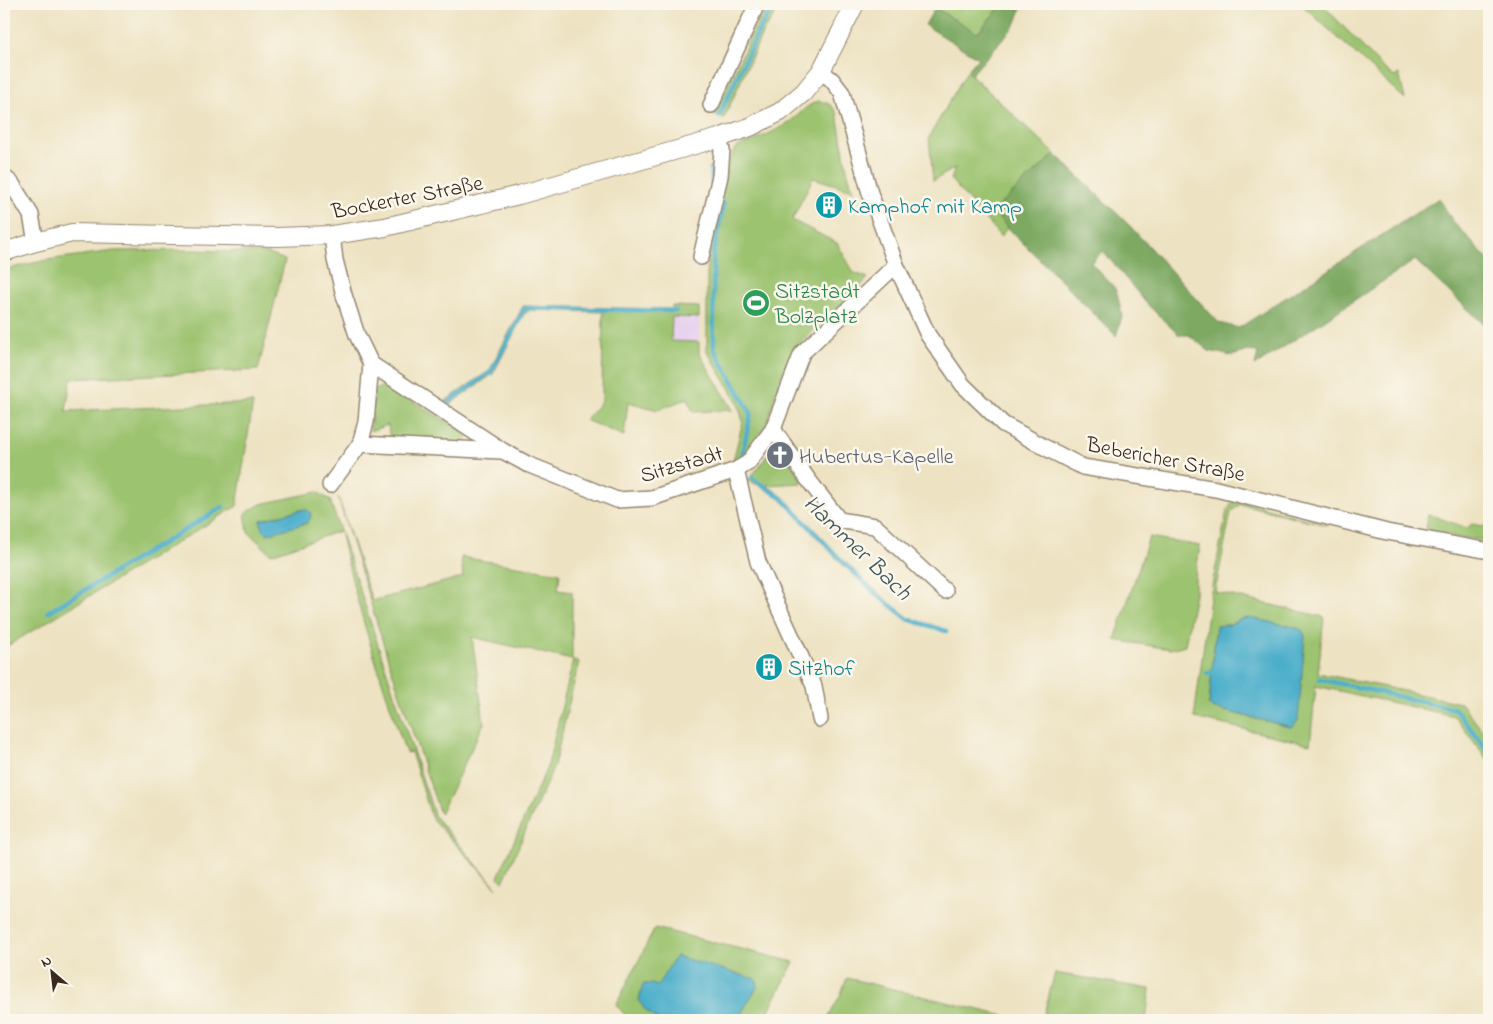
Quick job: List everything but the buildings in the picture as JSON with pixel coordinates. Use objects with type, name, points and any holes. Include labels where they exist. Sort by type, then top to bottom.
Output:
[{"type":"street","points":[[711,105],[757,4]]},
{"type":"street","points":[[701,257],[720,176],[722,150],[719,138],[750,127],[780,112],[804,92],[821,71],[855,4]]},
{"type":"street","name":"Bebericher Straße","points":[[821,71],[832,80],[842,93],[870,193],[896,265],[928,335],[964,385],[1003,424],[1083,467],[1216,489],[1387,532],[1489,551]]},
{"type":"street","name":"Bockerter Straße","points":[[4,252],[72,234],[278,237],[332,234],[385,227],[519,195],[719,138]]},
{"type":"street","points":[[4,177],[12,184],[30,215],[36,242]]},
{"type":"street","points":[[330,485],[360,444],[366,422],[371,364],[357,336],[344,295],[335,260],[332,234]]},
{"type":"street","name":"Sitzstadt","points":[[371,364],[503,451],[527,464],[617,500],[652,498],[736,470],[748,463],[773,429],[802,353],[896,265]]},
{"type":"street","points":[[773,429],[839,520],[875,526],[945,590]]},
{"type":"street","name":"Sitzstadt","points":[[360,444],[503,451]]},
{"type":"street","points":[[736,470],[758,562],[814,686],[820,719]]},
{"type":"shaded area","points":[[672,316],[699,318],[699,342],[671,342]]},
{"type":"green space","points":[[768,4],[782,4],[763,32],[724,118],[714,115],[755,27],[767,9]]},
{"type":"green space","points":[[938,4],[1003,4],[977,33],[935,8]]},
{"type":"green space","points":[[1003,4],[1026,4],[1021,9],[1015,25],[971,75],[967,71],[978,58],[925,25],[935,8],[977,33]]},
{"type":"green space","points":[[1301,4],[1322,4],[1381,66],[1394,77],[1399,74],[1405,99]]},
{"type":"green space","points":[[967,71],[1055,154],[993,211],[1007,227],[1001,237],[951,180],[955,168],[933,181],[929,137]]},
{"type":"green space","points":[[818,101],[830,104],[837,114],[847,170],[853,190],[813,178],[792,220],[837,243],[854,273],[868,278],[795,348],[781,375],[767,424],[749,450],[733,461],[743,421],[737,401],[707,351],[707,253],[728,165],[735,148],[776,130]]},
{"type":"green space","points":[[1055,154],[1129,225],[1219,323],[1239,328],[1439,198],[1452,220],[1489,261],[1489,329],[1415,260],[1255,366],[1258,352],[1247,351],[1232,356],[1209,351],[1189,335],[1179,335],[1148,305],[1103,251],[1091,263],[1114,287],[1117,293],[1122,316],[1116,336],[993,211]]},
{"type":"green space","points":[[195,250],[267,253],[285,260],[258,370],[71,379],[66,411],[253,403],[237,506],[4,648],[4,270],[46,260],[114,251]]},
{"type":"green space","points":[[523,306],[672,309],[672,306],[699,307],[699,318],[672,317],[671,341],[699,342],[699,353],[733,410],[693,412],[688,398],[658,410],[628,402],[624,436],[585,420],[602,401],[603,312],[530,310],[524,314],[493,374],[449,405],[444,402],[489,371]]},
{"type":"green space","points":[[384,385],[467,433],[467,443],[390,442],[388,425],[370,431],[374,391]]},
{"type":"green space","points":[[773,448],[781,448],[803,481],[801,483],[767,485],[783,497],[857,574],[904,615],[948,631],[907,620],[842,564],[781,499],[761,486],[748,481]]},
{"type":"green space","points":[[317,492],[330,500],[435,817],[497,888],[432,819],[411,752],[406,753],[379,671],[354,587],[340,531],[271,554],[248,532],[245,513],[261,504]],"holes":[[[305,509],[307,523],[268,533],[262,529],[261,520]]]},
{"type":"green space","points":[[338,497],[372,601],[463,577],[461,557],[560,573],[558,590],[572,592],[572,660],[472,637],[484,723],[440,814],[389,662]]},
{"type":"green space","points":[[1239,500],[1327,525],[1240,504],[1231,512],[1215,592],[1324,617],[1318,673],[1461,703],[1489,739],[1489,761],[1454,716],[1316,686],[1310,744],[1194,718],[1211,591],[1227,511],[1232,503]],"holes":[[[1241,619],[1290,727],[1212,708],[1209,705],[1216,626],[1229,625]]]},
{"type":"green space","points":[[1428,514],[1467,528],[1472,524],[1489,527],[1489,541],[1456,537],[1426,530]]},
{"type":"green space","points":[[1149,537],[1200,546],[1195,578],[1195,594],[1185,645],[1170,649],[1115,640]]},
{"type":"green space","points":[[573,660],[579,662],[554,766],[503,882],[498,877],[548,765]]},
{"type":"green space","points":[[655,928],[794,962],[764,1020],[737,1020],[756,989],[643,984],[639,1001],[646,1011],[659,1020],[630,1020],[616,1005]]},
{"type":"green space","points":[[1055,973],[1150,989],[1146,1020],[1042,1020]]},
{"type":"green space","points":[[847,978],[1021,1020],[827,1020]]},
{"type":"water","points":[[305,509],[310,512],[311,517],[307,523],[267,534],[261,526],[261,520]]},
{"type":"water","points":[[1250,618],[1295,627],[1302,630],[1305,636],[1298,721],[1291,727],[1212,708],[1209,705],[1216,626],[1229,625],[1241,619]]},
{"type":"water","points":[[676,956],[755,979],[758,983],[756,989],[737,1020],[659,1020],[646,1011],[639,1001],[643,984],[657,986]]},
{"type":"waterway","name":"Hammer Bach","points":[[719,116],[759,30],[775,4]]},
{"type":"waterway","name":"Hammer Bach","points":[[711,168],[712,184]]},
{"type":"waterway","name":"Hammer Bach","points":[[724,203],[713,254],[714,349],[751,413],[742,455]]},
{"type":"waterway","points":[[449,402],[491,372],[525,308],[676,311]]},
{"type":"waterway","name":"Hammer Bach","points":[[752,478],[782,498],[875,593],[908,619],[946,631]]},
{"type":"waterway","points":[[48,612],[223,507]]},
{"type":"waterway","name":"Hammer Bach","points":[[1207,673],[1218,673]]},
{"type":"waterway","name":"Hammer Bach","points":[[1319,679],[1455,709],[1489,752]]},
{"type":"place","name":"Kamphof mit Kamp","points":[[829,205]]},
{"type":"place","name":"Sitzstadt Bolzplatz","points":[[756,303]]},
{"type":"place","name":"Hubertus-Kapelle","points":[[780,455]]},
{"type":"place","name":"Sitzhof","points":[[769,667]]}]
